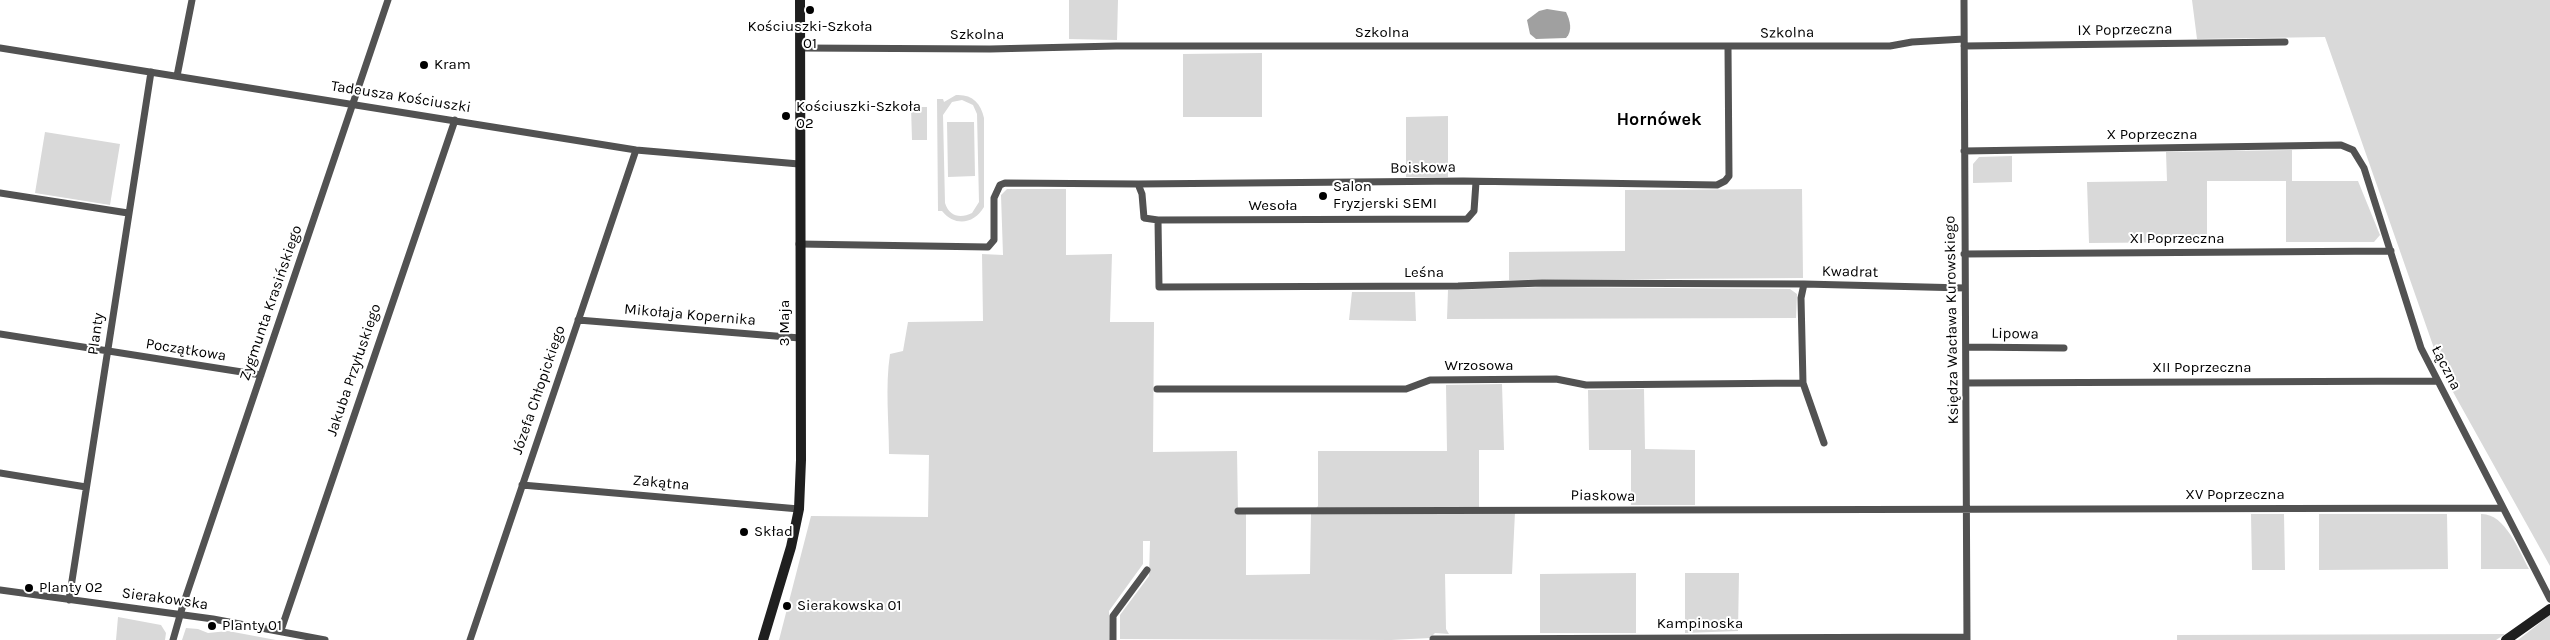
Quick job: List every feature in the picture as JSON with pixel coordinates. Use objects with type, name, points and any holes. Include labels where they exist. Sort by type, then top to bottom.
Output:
[{"type":"street","points":[[177,76],[192,0]]},
{"type":"street","name":"Zygmunta Krasińskiego","points":[[173,640],[180,614],[388,0]]},
{"type":"street","name":"3 Maja","points":[[764,640],[791,547],[798,509],[801,460],[799,244],[800,0]]},
{"type":"street","name":"Księdza Wacława Kurowskiego","points":[[1964,0],[1967,638]]},
{"type":"street","name":"Szkolna","points":[[800,48],[1728,48],[1890,46],[1912,42],[1964,42]]},
{"type":"street","name":"IX Poprzeczna","points":[[1964,42],[2286,42]]},
{"type":"street","name":"Tadeusza Kościuszki","points":[[0,48],[636,150],[799,164]]},
{"type":"street","name":"Boiskowa","points":[[799,244],[988,247],[994,240],[994,198],[1000,185],[1005,183],[1476,182],[1717,185],[1725,181],[1729,176],[1728,48]]},
{"type":"street","name":"Planty","points":[[69,600],[151,72]]},
{"type":"street","name":"Jakuba Przyłuskiego","points":[[281,630],[455,120]]},
{"type":"street","name":"X Poprzeczna","points":[[1964,151],[2341,145]]},
{"type":"street","name":"Łączna","points":[[2341,145],[2352,150],[2364,168],[2420,348],[2550,599]]},
{"type":"street","name":"Józefa Chłopickiego","points":[[470,640],[636,150]]},
{"type":"street","name":"Wesoła","points":[[1158,220],[1467,219],[1474,211],[1476,182]]},
{"type":"street","points":[[1138,184],[1142,194],[1144,218],[1158,220]]},
{"type":"street","points":[[0,193],[128,214]]},
{"type":"street","name":"Leśna","points":[[1158,220],[1159,286],[1166,287],[1458,286],[1542,283],[1804,284]]},
{"type":"street","name":"XI Poprzeczna","points":[[1964,254],[2390,251]]},
{"type":"street","name":"Kwadrat","points":[[1824,443],[1803,383],[1802,298],[1804,284],[1964,288]]},
{"type":"street","name":"Mikołaja Kopernika","points":[[578,320],[800,338]]},
{"type":"street","name":"Początkowa","points":[[0,334],[261,375]]},
{"type":"street","name":"Lipowa","points":[[1966,347],[2064,348]]},
{"type":"street","name":"Wrzosowa","points":[[1156,389],[1406,389],[1430,380],[1556,379],[1586,385],[1803,383]]},
{"type":"street","name":"XII Poprzeczna","points":[[1966,382],[2437,381]]},
{"type":"street","points":[[0,473],[86,487]]},
{"type":"street","name":"Zakątna","points":[[522,485],[798,509]]},
{"type":"street","name":"XV Poprzeczna","points":[[1967,509],[2502,508]]},
{"type":"street","name":"Piaskowa","points":[[1238,510],[1967,509]]},
{"type":"street","points":[[1113,640],[1113,616],[1147,570]]},
{"type":"street","name":"Sierakowska","points":[[0,590],[180,614],[281,630],[294,636],[325,640]]},
{"type":"street","points":[[2506,640],[2550,609]]},
{"type":"street","name":"Kampinoska","points":[[1433,639],[1967,638]]},
{"type":"shaded area","points":[[1069,0],[1118,0],[1117,40],[1069,39]]},
{"type":"shaded area","points":[[2192,0],[2550,0],[2550,566],[2443,374],[2325,37],[2197,39]]},
{"type":"shaded area","points":[[1547,9],[1566,12],[1570,22],[1570,32],[1566,38],[1536,39],[1530,34],[1527,20],[1539,11]]},
{"type":"shaded area","points":[[1262,53],[1262,117],[1183,117],[1183,54]]},
{"type":"shaded area","points":[[956,95],[967,96],[975,100],[981,108],[984,118],[984,207],[980,213],[970,220],[953,220],[942,211],[938,211],[937,99],[943,99],[944,102]],"holes":[[[962,100],[973,105],[977,114],[979,202],[972,213],[959,216],[949,211],[945,203],[943,115],[952,102]]]},
{"type":"shaded area","points":[[911,107],[927,107],[927,140],[912,140]]},
{"type":"shaded area","points":[[1448,116],[1448,177],[1406,177],[1406,117]]},
{"type":"shaded area","points":[[947,122],[974,122],[975,176],[948,177]]},
{"type":"shaded area","points":[[45,132],[120,144],[110,205],[35,193]]},
{"type":"shaded area","points":[[2292,150],[2292,181],[2358,181],[2380,235],[2374,242],[2286,242],[2286,181],[2207,181],[2207,242],[2089,243],[2087,182],[2167,181],[2166,152]]},
{"type":"shaded area","points":[[2012,156],[2012,182],[1973,183],[1973,164],[1979,157]]},
{"type":"shaded area","points":[[1007,189],[1066,189],[1066,255],[1112,254],[1110,322],[1154,322],[1153,452],[1237,451],[1238,513],[1246,514],[1246,575],[1310,574],[1311,514],[1318,506],[1318,451],[1447,451],[1446,385],[1502,384],[1504,450],[1479,450],[1479,513],[1515,512],[1512,574],[1445,574],[1446,629],[1449,634],[1435,633],[1430,638],[1391,640],[1120,639],[1120,615],[1149,576],[1150,541],[1143,541],[1143,564],[1109,611],[1110,640],[779,640],[811,516],[928,517],[929,455],[889,454],[887,391],[890,354],[903,351],[908,322],[983,321],[982,254],[1003,255],[1001,195]]},
{"type":"shaded area","points":[[1802,189],[1803,278],[1509,280],[1509,252],[1625,251],[1625,190]]},
{"type":"shaded area","points":[[1543,287],[1790,289],[1797,294],[1796,318],[1447,319],[1448,290]]},
{"type":"shaded area","points":[[1352,292],[1415,292],[1416,321],[1349,320]]},
{"type":"shaded area","points":[[1644,389],[1645,449],[1695,450],[1695,505],[1631,505],[1631,450],[1589,450],[1588,390]]},
{"type":"shaded area","points":[[2251,514],[2284,514],[2285,570],[2252,570]]},
{"type":"shaded area","points":[[2319,514],[2447,514],[2448,569],[2319,570]]},
{"type":"shaded area","points":[[2481,514],[2490,515],[2504,526],[2516,543],[2529,569],[2481,569]]},
{"type":"shaded area","points":[[1636,573],[1636,633],[1540,633],[1540,574]]},
{"type":"shaded area","points":[[1685,573],[1739,573],[1738,631],[1685,633]]},
{"type":"shaded area","points":[[2550,615],[2550,640],[2518,640]]},
{"type":"shaded area","points":[[118,617],[161,625],[166,633],[165,640],[116,640]]},
{"type":"shaded area","points":[[186,628],[198,629],[208,633],[228,631],[276,640],[182,640]]},
{"type":"shaded area","points":[[2505,634],[2496,640],[2177,640],[2177,635]]},
{"type":"place","name":"Kościuszki-Szkoła 01","points":[[810,10]]},
{"type":"place","name":"Kram","points":[[424,65]]},
{"type":"place","name":"Kościuszki-Szkoła 02","points":[[786,116]]},
{"type":"place","name":"Salon Fryzjerski SEMI","points":[[1323,196]]},
{"type":"place","name":"Skład","points":[[744,532]]},
{"type":"place","name":"Planty 02","points":[[29,588]]},
{"type":"place","name":"Sierakowska 01","points":[[787,606]]},
{"type":"place","name":"Planty 01","points":[[212,626]]},
{"type":"district","name":"Hornówek","points":[[1659,120]]}]
